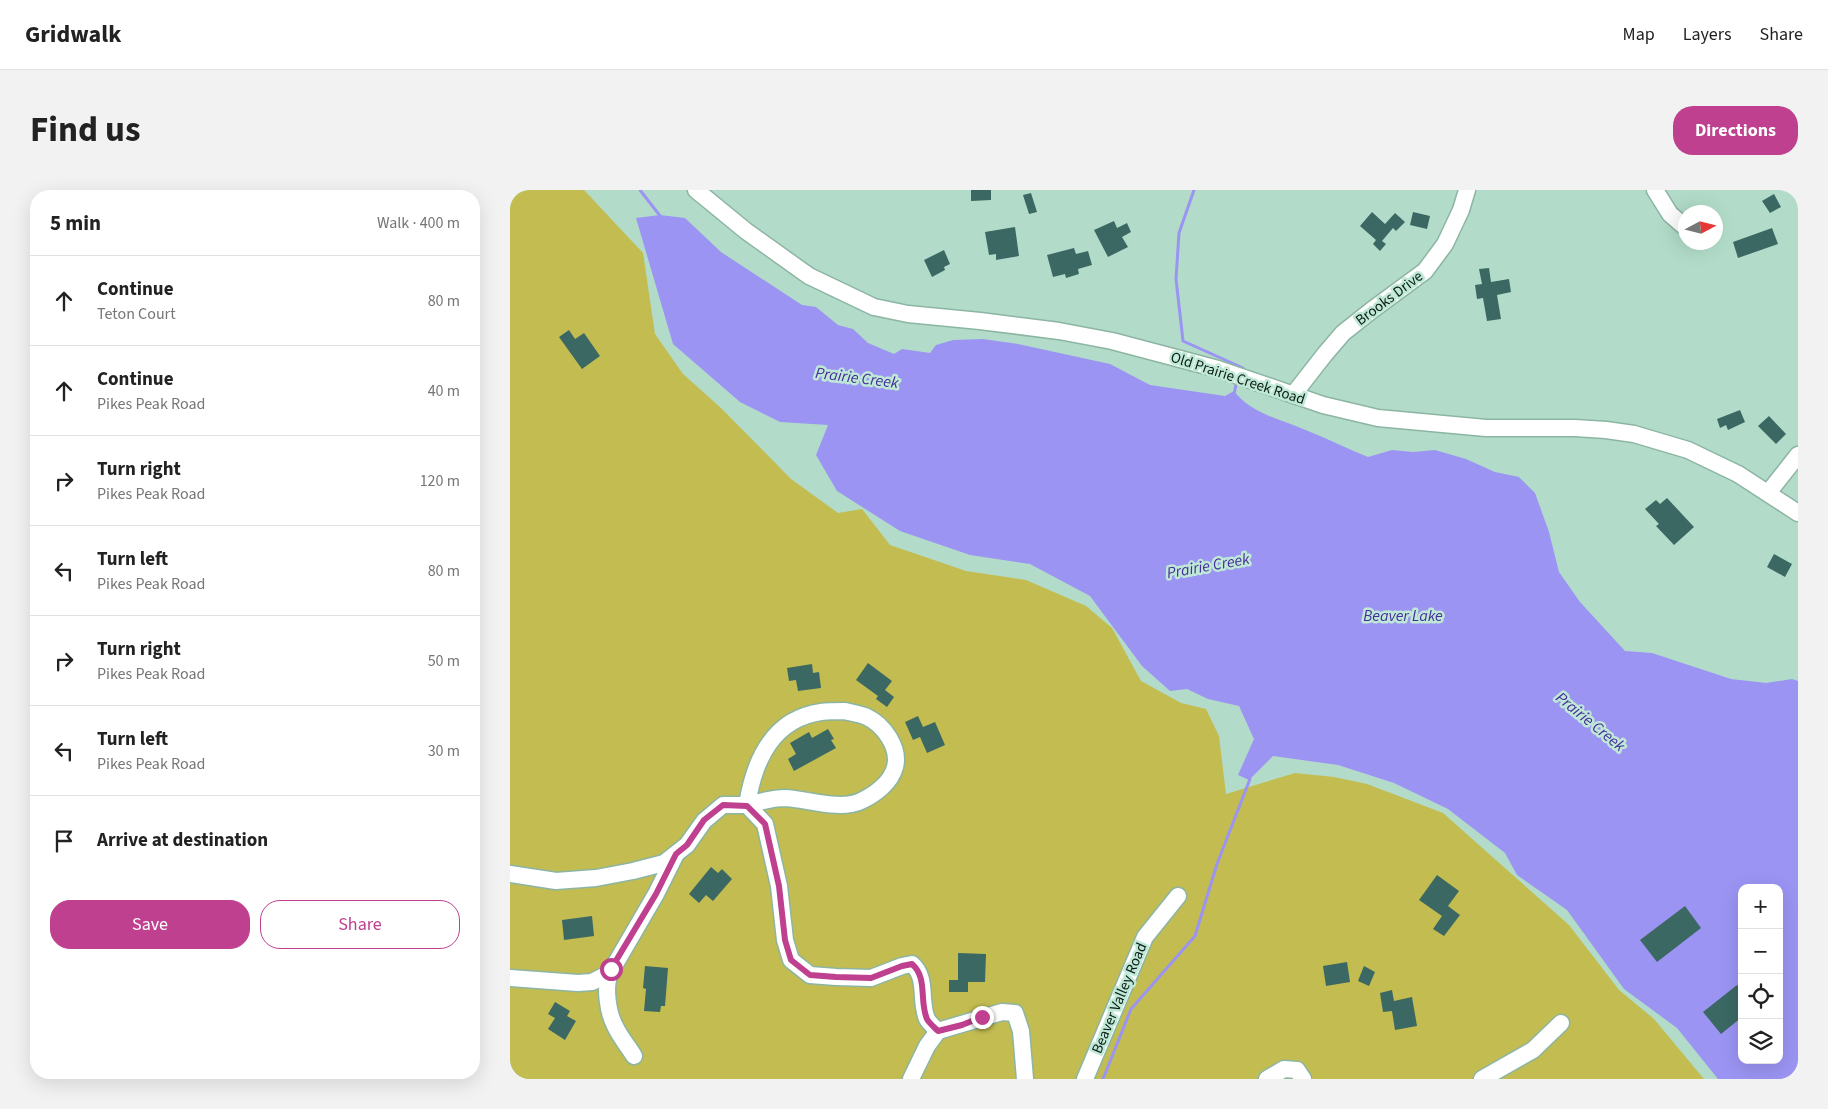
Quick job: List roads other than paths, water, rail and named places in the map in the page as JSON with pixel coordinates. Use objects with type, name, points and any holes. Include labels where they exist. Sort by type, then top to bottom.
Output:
[{"type":"street","name":"Old Prairie Creek Road","points":[[696,190],[746,231],[809,276],[874,307],[908,314],[1050,330],[1112,341],[1218,369],[1323,405],[1378,418],[1486,428],[1575,428],[1634,434],[1688,450],[1738,474],[1798,513]]},
{"type":"street","name":"Brooks Drive","points":[[1293,395],[1343,333],[1425,271],[1445,244],[1467,190]]},
{"type":"street","points":[[1654,190],[1670,214],[1678,221]]},
{"type":"street","points":[[1768,493],[1798,455]]},
{"type":"street","points":[[510,874],[556,880],[596,878],[664,863],[687,845],[704,820],[723,805],[747,806],[771,799],[786,798],[833,805],[859,802],[883,788],[896,767],[894,746],[884,729],[867,717],[845,711],[821,712],[798,719],[777,732],[763,750],[754,774],[747,806]]},
{"type":"street","points":[[747,806],[765,824],[779,886],[785,940],[791,960],[810,975],[836,977],[871,978],[912,964],[918,969],[924,994],[924,1009],[928,1020],[938,1031]]},
{"type":"street","points":[[634,1056],[614,1025],[607,997],[607,980],[656,894],[676,854]]},
{"type":"street","name":"Beaver Valley Road","points":[[1085,1079],[1145,937],[1178,896]]},
{"type":"street","points":[[510,978],[578,983],[592,982],[610,973]]},
{"type":"street","points":[[911,1079],[927,1046],[938,1031],[1002,1012],[1015,1013],[1021,1031],[1025,1079]]},
{"type":"street","points":[[1482,1079],[1533,1050],[1561,1024]]},
{"type":"street","points":[[1267,1079],[1284,1069],[1296,1070],[1303,1079]]},
{"type":"water","name":"Beaver Lake","points":[[660,215],[685,218],[721,252],[802,305],[816,307],[838,325],[853,329],[868,343],[894,354],[902,349],[930,353],[936,345],[953,340],[983,339],[1018,344],[1110,364],[1150,385],[1225,396],[1234,391],[1241,399],[1258,411],[1368,457],[1392,450],[1413,452],[1435,450],[1466,459],[1495,472],[1519,477],[1535,493],[1549,532],[1559,572],[1580,602],[1625,651],[1652,653],[1731,679],[1766,683],[1792,679],[1798,681],[1798,1079],[1718,1079],[1677,1028],[1624,989],[1567,910],[1517,875],[1505,853],[1448,809],[1394,783],[1338,765],[1273,756],[1249,780],[1238,775],[1254,739],[1239,706],[1208,699],[1187,689],[1170,691],[1142,666],[1090,596],[1030,564],[970,555],[900,531],[837,491],[816,455],[828,425],[780,422],[740,402],[673,344],[636,218]]},
{"type":"waterway","name":"Prairie Creek","points":[[640,190],[661,217]]},
{"type":"waterway","points":[[1194,190],[1179,233],[1176,279],[1183,341],[1243,368]]},
{"type":"waterway","points":[[1234,394],[1236,385]]},
{"type":"waterway","points":[[1103,1079],[1131,1009],[1195,936],[1217,864],[1250,779]]}]
